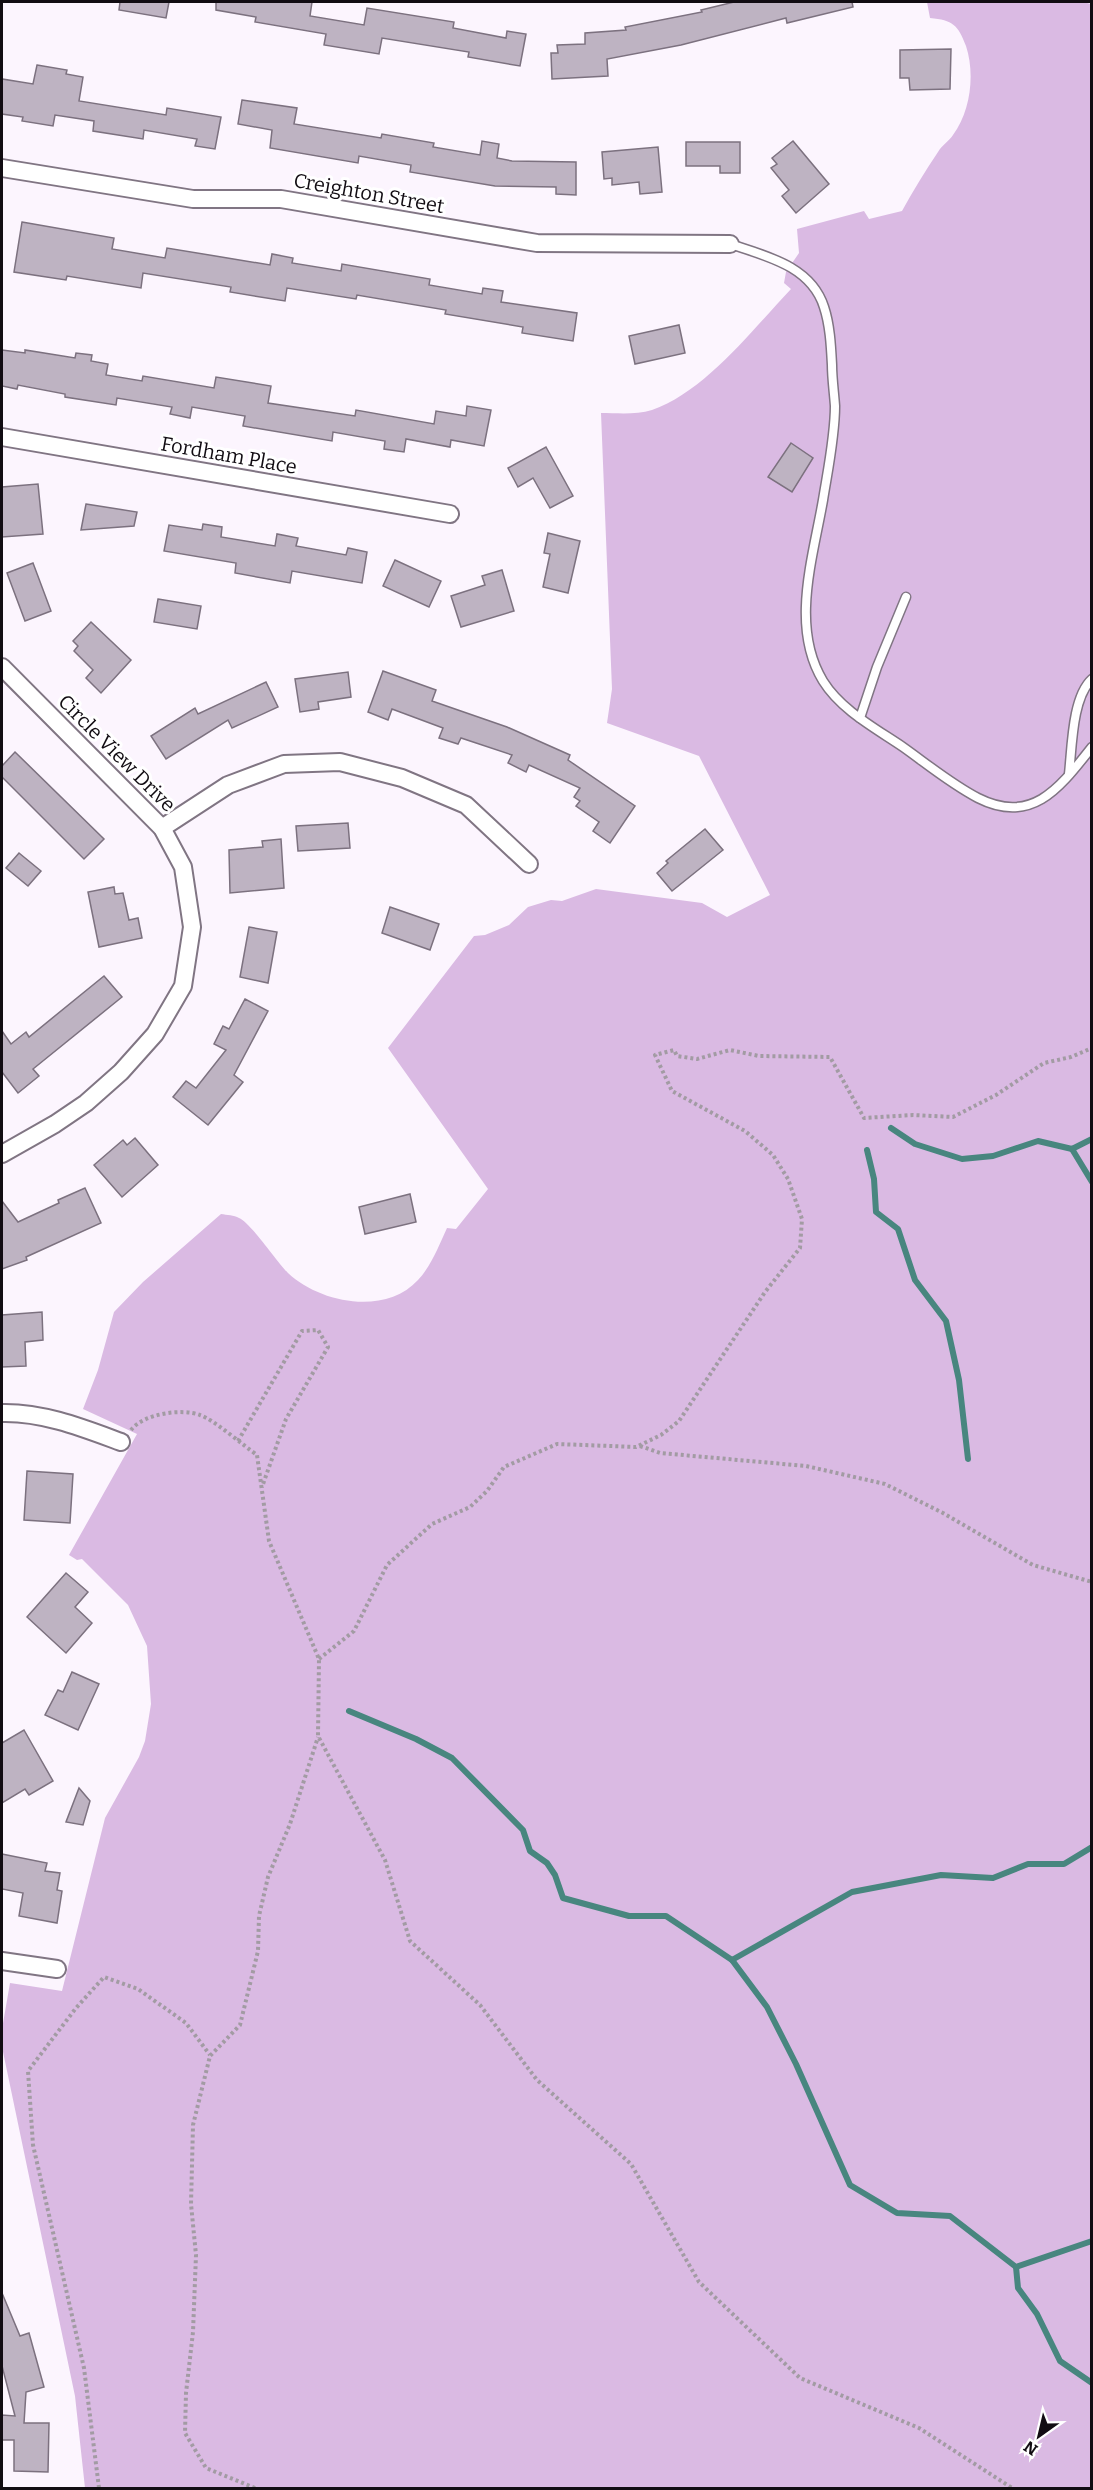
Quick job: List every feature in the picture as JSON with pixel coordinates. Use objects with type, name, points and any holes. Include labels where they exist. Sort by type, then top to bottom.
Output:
[{"type":"street","name":"Creighton Street","points":[[2,168],[193,199],[281,199],[537,243],[730,244]]},
{"type":"street","name":"Fordham Place","points":[[2,437],[450,514]]},
{"type":"street","name":"Circle View Drive","points":[[2,667],[162,828],[183,867],[192,927],[183,986],[155,1034],[121,1072],[86,1103],[55,1124],[2,1154]]},
{"type":"street","points":[[162,828],[228,785],[275,767],[284,764],[340,762],[402,778],[466,805],[529,864]]},
{"type":"street","points":[[2,1413],[16,1413],[62,1421],[121,1442]]},
{"type":"street","points":[[2,1961],[57,1969]]},
{"type":"lane","points":[[730,244],[790,266],[808,281],[824,306],[831,345],[835,406],[826,479],[810,567],[806,631],[816,668],[824,682],[839,700],[860,718],[959,787],[996,805],[1019,806],[1040,800],[1058,788],[1092,747]]},
{"type":"lane","points":[[860,718],[877,667],[906,597]]},
{"type":"lane","points":[[1069,775],[1078,706],[1083,689],[1092,679]]},
{"type":"path","points":[[639,1446],[661,1435],[680,1421],[765,1292],[800,1248],[802,1219],[788,1179],[773,1155],[745,1131],[672,1091],[655,1054],[674,1050],[677,1056],[697,1059],[730,1050],[759,1056],[830,1058],[864,1118],[913,1114],[953,1117],[996,1095],[1044,1063],[1071,1057],[1092,1048]]},
{"type":"path","points":[[238,1441],[302,1331],[318,1330],[328,1347],[286,1419],[261,1487]]},
{"type":"path","points":[[121,1442],[136,1422],[150,1416],[170,1413],[199,1414],[256,1455],[269,1541],[320,1659],[318,1736],[290,1824],[268,1878],[259,1916],[258,1951],[240,2025],[210,2055],[193,2125],[191,2204],[196,2255],[185,2433],[206,2468],[255,2488]]},
{"type":"path","points":[[320,1659],[354,1631],[387,1564],[432,1524],[470,1507],[487,1491],[504,1467],[556,1444],[639,1446],[660,1453],[806,1466],[885,1484],[943,1513],[1033,1565],[1092,1582]]},
{"type":"path","points":[[318,1736],[385,1860],[410,1941],[480,2005],[537,2080],[631,2164],[699,2282],[800,2378],[919,2428],[1012,2488]]},
{"type":"path","points":[[99,2488],[84,2368],[33,2145],[28,2072],[76,2008],[104,1977],[138,1989],[186,2024],[210,2055]]},
{"type":"shaded area","points":[[927,2],[1083,2],[1091,4],[1091,2488],[85,2488],[75,2396],[2,2047],[2,2029],[10,1983],[62,1991],[105,1818],[139,1757],[145,1741],[151,1704],[147,1646],[128,1605],[82,1559],[77,1560],[69,1555],[137,1434],[83,1409],[98,1370],[114,1312],[143,1282],[221,1214],[235,1216],[244,1221],[288,1273],[317,1292],[334,1298],[371,1302],[404,1291],[418,1280],[427,1268],[447,1228],[456,1229],[488,1189],[388,1048],[474,936],[485,935],[509,925],[528,907],[551,900],[562,901],[596,889],[702,903],[727,917],[770,895],[699,756],[607,723],[612,689],[601,413],[633,413],[652,410],[691,389],[727,358],[791,289],[784,283],[786,272],[799,253],[797,229],[864,211],[869,219],[902,211],[933,159],[959,125],[970,92],[969,57],[963,39],[954,25],[944,20],[930,18]]},
{"type":"building","points":[[120,2],[169,2],[166,18],[119,10]]},
{"type":"building","points":[[216,2],[312,2],[310,16],[364,25],[367,8],[454,22],[453,28],[506,38],[507,31],[526,34],[520,66],[468,57],[469,52],[382,38],[379,54],[324,45],[326,34],[255,22],[256,17],[216,10]]},
{"type":"building","points":[[734,2],[852,2],[853,7],[787,23],[786,18],[681,45],[607,59],[608,76],[552,79],[551,53],[558,53],[557,45],[585,44],[585,33],[626,30],[625,27],[702,12],[701,10]]},
{"type":"building","points":[[951,49],[950,89],[910,90],[909,78],[900,78],[900,50]]},
{"type":"building","points":[[37,65],[67,70],[66,74],[83,77],[79,101],[166,115],[167,108],[221,117],[215,149],[195,146],[197,139],[144,130],[143,139],[93,131],[94,121],[55,115],[53,126],[22,121],[23,117],[2,114],[2,79],[33,84]]},
{"type":"building","points":[[242,100],[297,108],[294,124],[381,138],[382,134],[434,143],[433,147],[480,155],[482,141],[499,144],[497,158],[512,161],[576,162],[576,195],[556,194],[556,187],[495,186],[410,172],[411,165],[359,156],[358,163],[270,148],[272,130],[238,124]]},
{"type":"building","points":[[793,141],[829,184],[796,213],[782,196],[789,190],[771,168],[777,164],[772,158]]},
{"type":"building","points":[[686,142],[740,142],[740,173],[720,173],[720,166],[686,166]]},
{"type":"building","points":[[658,147],[662,192],[640,194],[639,182],[612,185],[612,178],[604,179],[602,152]]},
{"type":"building","points":[[22,222],[114,238],[112,249],[165,258],[167,248],[270,265],[272,254],[293,258],[292,263],[341,271],[342,264],[430,279],[429,285],[482,294],[483,288],[503,291],[501,302],[577,313],[573,341],[522,333],[523,327],[445,314],[446,310],[357,295],[356,299],[287,288],[285,301],[230,292],[231,287],[143,273],[141,288],[67,276],[66,280],[14,272]]},
{"type":"building","points":[[679,325],[685,353],[635,364],[629,336]]},
{"type":"building","points":[[2,350],[25,353],[25,350],[75,358],[76,353],[92,355],[91,361],[108,364],[106,375],[142,381],[143,376],[214,388],[216,377],[271,386],[268,403],[355,416],[356,410],[434,424],[436,411],[466,416],[467,406],[491,410],[484,446],[451,440],[450,447],[406,439],[404,452],[384,449],[385,441],[333,432],[332,441],[243,426],[245,416],[192,407],[190,418],[170,414],[172,407],[117,398],[116,405],[65,397],[65,394],[18,385],[17,389],[2,386]]},
{"type":"building","points":[[791,443],[813,458],[792,492],[768,477]]},
{"type":"building","points":[[546,447],[573,496],[550,508],[533,478],[518,487],[508,468]]},
{"type":"building","points":[[38,484],[43,534],[2,537],[2,487]]},
{"type":"building","points":[[86,504],[137,512],[134,526],[81,530]]},
{"type":"building","points":[[203,524],[222,527],[221,537],[275,546],[277,534],[298,538],[296,546],[346,555],[348,548],[367,552],[362,583],[292,571],[290,583],[235,573],[236,563],[164,551],[169,525],[202,530]]},
{"type":"building","points":[[548,533],[580,541],[568,593],[543,587],[550,554],[544,553]]},
{"type":"building","points":[[395,560],[441,581],[429,607],[383,586]]},
{"type":"building","points":[[33,563],[51,611],[25,621],[7,573]]},
{"type":"building","points":[[502,570],[514,611],[461,627],[451,596],[485,585],[482,576]]},
{"type":"building","points":[[158,599],[201,606],[197,629],[154,622]]},
{"type":"building","points":[[91,622],[131,660],[101,693],[86,678],[93,670],[74,651],[78,646],[73,641]]},
{"type":"building","points":[[383,671],[436,690],[432,701],[507,727],[570,755],[568,760],[635,806],[610,843],[593,831],[599,822],[576,806],[580,801],[574,797],[580,788],[529,765],[526,772],[508,763],[512,755],[461,738],[458,744],[439,738],[443,728],[392,709],[388,720],[368,712]]},
{"type":"building","points":[[348,672],[351,697],[318,702],[319,709],[300,712],[295,679]]},
{"type":"building","points":[[266,682],[278,707],[232,728],[228,720],[166,759],[151,736],[195,708],[198,714]]},
{"type":"building","points":[[15,752],[104,839],[84,859],[2,777],[2,766]]},
{"type":"building","points":[[348,823],[350,848],[298,851],[296,826]]},
{"type":"building","points":[[705,829],[723,850],[672,891],[657,873],[668,863],[666,861]]},
{"type":"building","points":[[281,839],[284,888],[230,893],[229,850],[263,847],[262,841]]},
{"type":"building","points":[[19,853],[41,871],[28,886],[6,868]]},
{"type":"building","points":[[114,887],[115,894],[123,893],[129,920],[138,918],[142,938],[99,947],[88,892]]},
{"type":"building","points":[[390,907],[439,924],[430,950],[382,933]]},
{"type":"building","points":[[249,927],[277,932],[268,983],[240,977]]},
{"type":"building","points":[[104,976],[122,997],[33,1069],[39,1076],[18,1093],[2,1072],[2,1031],[11,1044],[26,1032],[29,1037]]},
{"type":"building","points":[[245,999],[268,1011],[234,1075],[243,1082],[208,1125],[173,1097],[186,1081],[196,1088],[226,1050],[214,1044],[223,1026],[229,1029]]},
{"type":"building","points":[[135,1138],[158,1165],[122,1197],[94,1165],[123,1140],[127,1145]]},
{"type":"building","points":[[85,1188],[101,1223],[26,1257],[27,1260],[2,1269],[2,1201],[18,1222]]},
{"type":"building","points":[[410,1194],[416,1222],[365,1234],[359,1207]]},
{"type":"building","points":[[42,1312],[43,1340],[25,1342],[26,1366],[2,1367],[2,1315]]},
{"type":"building","points":[[27,1471],[73,1474],[70,1523],[24,1520]]},
{"type":"building","points":[[66,1573],[88,1592],[75,1607],[92,1623],[66,1653],[27,1617]]},
{"type":"building","points":[[72,1672],[99,1684],[78,1730],[45,1715],[58,1690],[63,1692]]},
{"type":"building","points":[[24,1730],[53,1781],[29,1795],[25,1789],[2,1803],[2,1743]]},
{"type":"building","points":[[79,1788],[90,1801],[83,1825],[66,1822]]},
{"type":"building","points":[[2,1854],[47,1863],[45,1871],[60,1873],[57,1890],[62,1891],[57,1923],[19,1916],[23,1893],[2,1889]]},
{"type":"building","points":[[2,2293],[20,2336],[29,2333],[44,2387],[26,2392],[24,2423],[49,2423],[48,2472],[14,2471],[14,2440],[2,2440],[2,2415],[15,2416],[2,2366]]},
{"type":"waterway","points":[[891,1128],[915,1144],[962,1159],[993,1156],[1038,1141],[1072,1149],[1092,1139]]},
{"type":"waterway","points":[[1072,1149],[1092,1182]]},
{"type":"waterway","points":[[867,1150],[874,1179],[876,1212],[898,1229],[915,1280],[946,1321],[959,1380],[968,1459]]},
{"type":"waterway","points":[[349,1711],[416,1739],[452,1758],[523,1830],[530,1851],[547,1863],[555,1875],[563,1898],[629,1916],[666,1916],[732,1960],[852,1892],[941,1875],[993,1878],[1028,1864],[1064,1864],[1092,1847]]},
{"type":"waterway","points":[[732,1960],[767,2007],[796,2064],[850,2185],[897,2213],[950,2216],[1016,2267],[1018,2288],[1037,2314],[1060,2361],[1092,2383]]},
{"type":"waterway","points":[[1016,2267],[1092,2241]]}]
